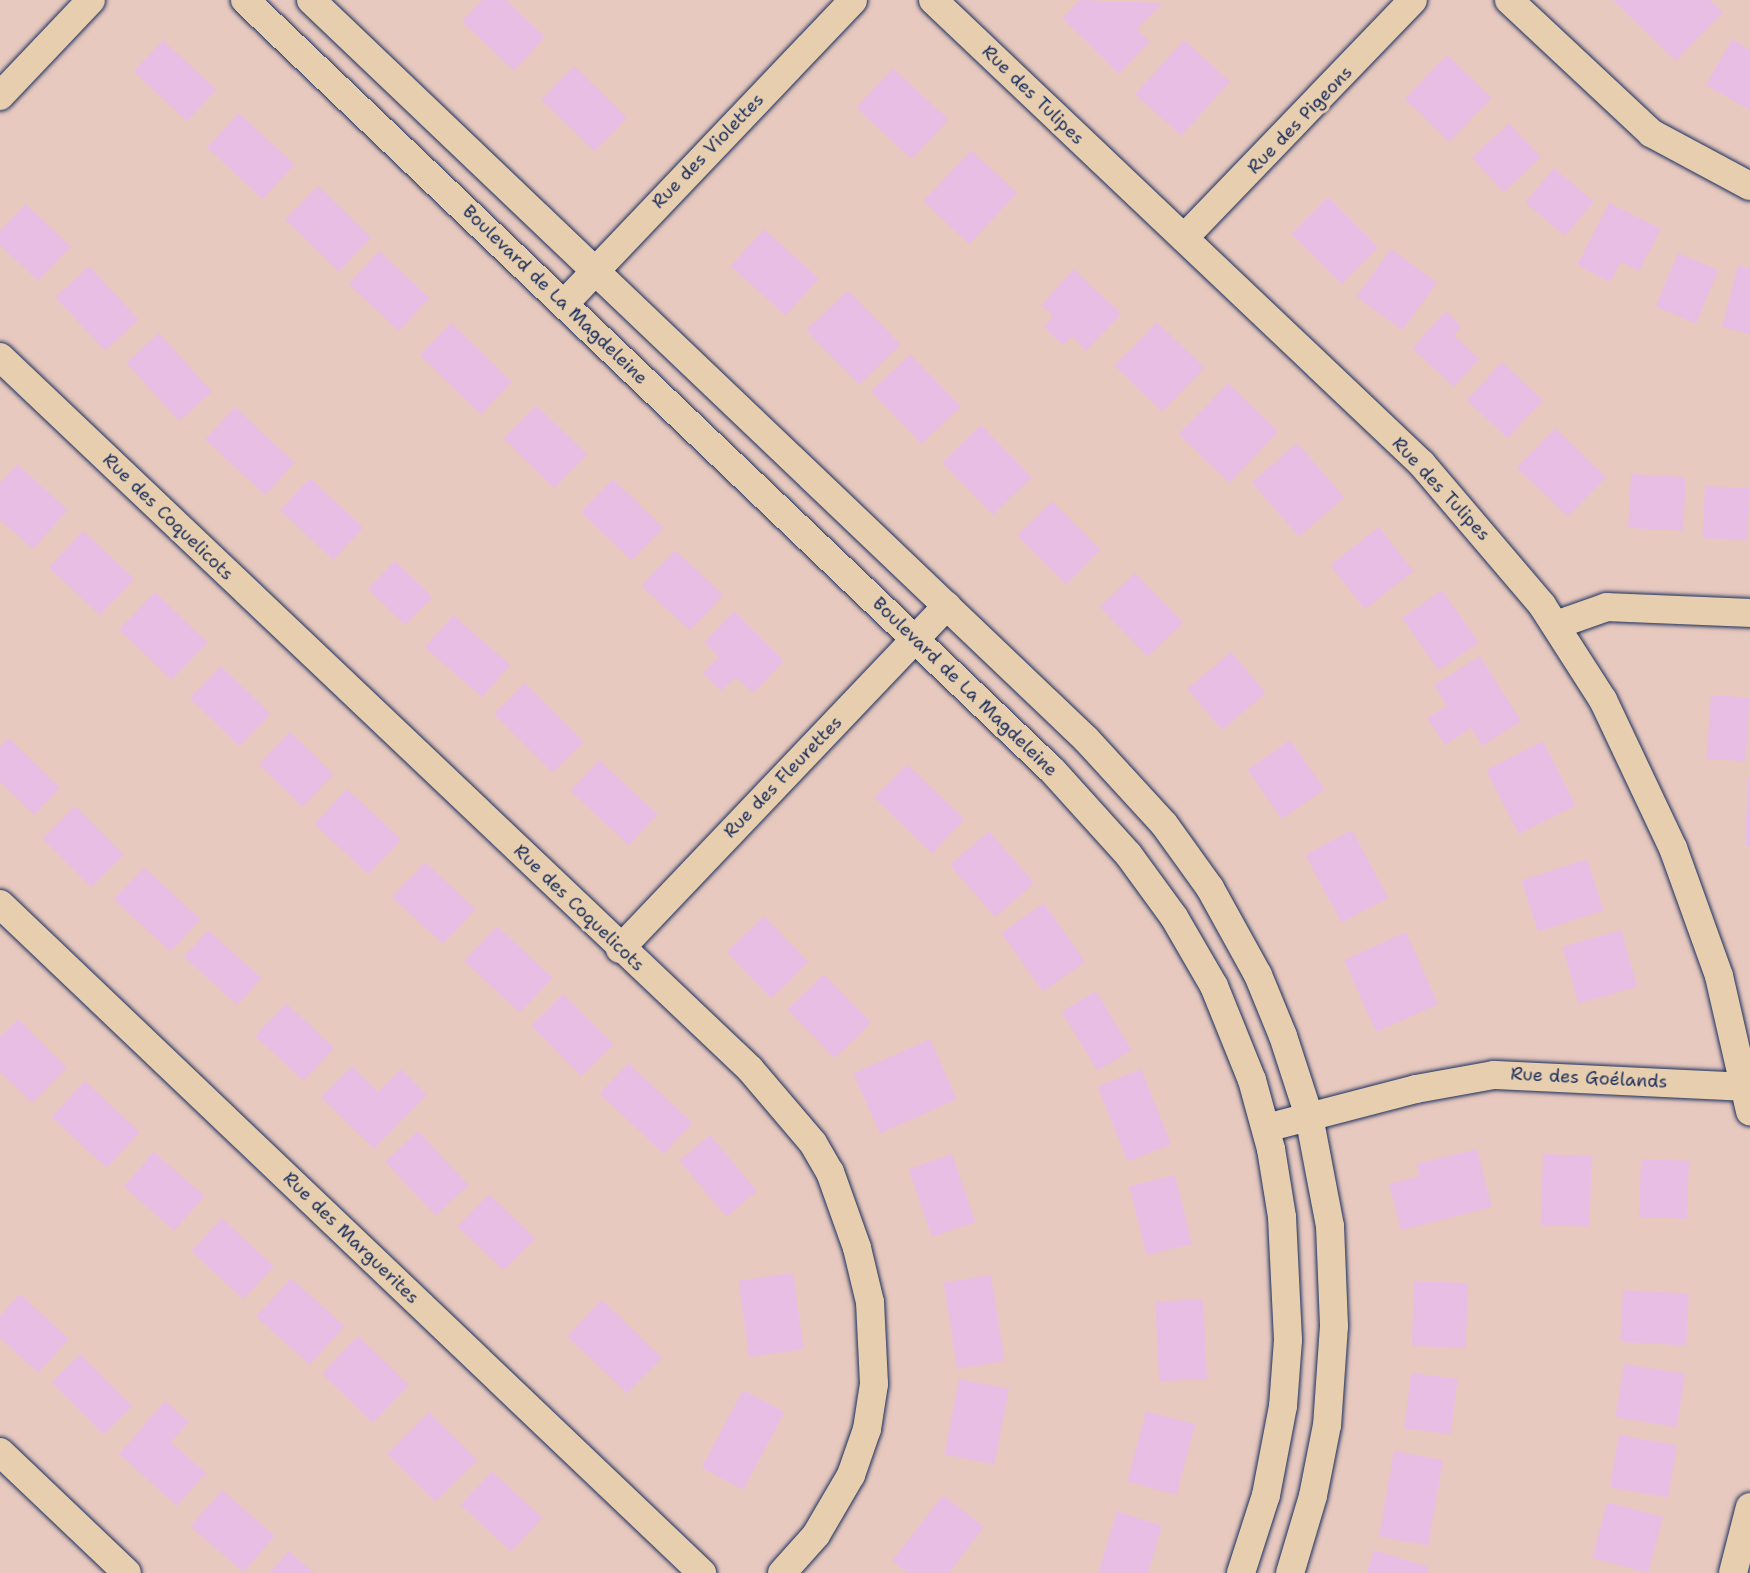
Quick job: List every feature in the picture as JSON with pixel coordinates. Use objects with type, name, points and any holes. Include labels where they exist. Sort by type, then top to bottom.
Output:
[{"type":"street","points":[[0,96],[91,0]]},
{"type":"street","name":"Boulevard de La Magdeleine","points":[[245,0],[565,303],[1076,795],[1153,886],[1214,986],[1266,1128],[1285,1243],[1287,1374],[1273,1467],[1241,1573]]},
{"type":"street","points":[[311,0],[1111,764],[1188,856],[1258,975],[1309,1116],[1330,1226],[1334,1353],[1321,1460],[1290,1573]]},
{"type":"street","name":"Rue des Violettes","points":[[565,303],[852,0]]},
{"type":"street","name":"Rue des Tulipes","points":[[933,0],[1422,464],[1556,625],[1603,700],[1673,848],[1719,976],[1748,1095]]},
{"type":"street","name":"Rue des Pigeons","points":[[1184,238],[1413,0]]},
{"type":"street","points":[[1510,0],[1651,133],[1711,169],[1750,186]]},
{"type":"street","name":"Rue des Coquelicots","points":[[0,357],[750,1069],[793,1116],[830,1172],[857,1248],[874,1343],[867,1429],[852,1475],[832,1511],[782,1573]]},
{"type":"street","name":"Rue des Fleurettes","points":[[620,948],[947,606]]},
{"type":"street","points":[[1556,625],[1606,607],[1750,613]]},
{"type":"street","name":"Rue des Marguerites","points":[[0,904],[702,1573]]},
{"type":"street","name":"Rue des Goélands","points":[[1266,1128],[1494,1075],[1748,1095]]},
{"type":"street","points":[[0,1452],[127,1573]]},
{"type":"street","points":[[1733,1573],[1750,1507]]},
{"type":"building","points":[[482,0],[506,0],[545,37],[514,71],[462,21]]},
{"type":"building","points":[[1080,0],[1163,3],[1137,29],[1150,42],[1119,74],[1062,18]]},
{"type":"building","points":[[1613,0],[1710,0],[1723,12],[1676,61]]},
{"type":"building","points":[[1732,39],[1750,50],[1750,110],[1706,85]]},
{"type":"building","points":[[163,40],[216,90],[187,121],[134,71]]},
{"type":"building","points":[[1184,40],[1230,81],[1181,136],[1135,94]]},
{"type":"building","points":[[1447,55],[1492,98],[1449,142],[1405,99]]},
{"type":"building","points":[[574,66],[627,117],[595,151],[541,100]]},
{"type":"building","points":[[893,68],[949,120],[912,159],[856,107]]},
{"type":"building","points":[[239,113],[295,165],[263,199],[207,147]]},
{"type":"building","points":[[1509,123],[1541,157],[1504,192],[1472,158]]},
{"type":"building","points":[[971,150],[1017,193],[969,244],[923,201]]},
{"type":"building","points":[[1554,168],[1594,201],[1565,236],[1525,202]]},
{"type":"building","points":[[318,186],[371,237],[339,271],[285,220]]},
{"type":"building","points":[[1328,197],[1378,247],[1341,284],[1291,234]]},
{"type":"building","points":[[1609,203],[1661,229],[1639,271],[1621,262],[1610,282],[1577,265]]},
{"type":"building","points":[[26,204],[71,247],[38,281],[0,245],[0,231]]},
{"type":"building","points":[[764,229],[819,279],[786,316],[731,266]]},
{"type":"building","points":[[1391,249],[1437,283],[1402,330],[1356,297]]},
{"type":"building","points":[[379,251],[429,298],[399,331],[348,284]]},
{"type":"building","points":[[1678,253],[1719,270],[1696,324],[1655,306]]},
{"type":"building","points":[[1738,265],[1750,268],[1750,334],[1722,327]]},
{"type":"building","points":[[89,266],[139,319],[105,351],[55,297]]},
{"type":"building","points":[[1074,269],[1121,314],[1086,351],[1072,336],[1063,345],[1044,327],[1053,316],[1041,305]]},
{"type":"building","points":[[848,290],[901,345],[859,385],[806,330]]},
{"type":"building","points":[[1446,311],[1461,326],[1454,335],[1479,359],[1454,387],[1412,348]]},
{"type":"building","points":[[1157,322],[1204,368],[1162,412],[1115,366]]},
{"type":"building","points":[[451,323],[512,382],[481,414],[420,355]]},
{"type":"building","points":[[159,333],[212,392],[179,421],[126,362]]},
{"type":"building","points":[[910,354],[961,407],[922,444],[871,392]]},
{"type":"building","points":[[1502,362],[1543,400],[1507,438],[1467,400]]},
{"type":"building","points":[[1228,383],[1278,432],[1229,483],[1179,434]]},
{"type":"building","points":[[536,405],[587,454],[554,488],[503,439]]},
{"type":"building","points":[[235,407],[295,463],[265,495],[205,439]]},
{"type":"building","points":[[981,425],[1032,478],[993,515],[942,463]]},
{"type":"building","points":[[1555,428],[1606,477],[1568,517],[1517,468]]},
{"type":"building","points":[[1297,443],[1344,497],[1299,537],[1252,482]]},
{"type":"building","points":[[17,464],[68,510],[33,549],[0,520],[0,483]]},
{"type":"building","points":[[1631,474],[1686,477],[1683,531],[1628,528]]},
{"type":"building","points":[[310,478],[363,528],[333,560],[280,510]]},
{"type":"building","points":[[613,479],[663,528],[631,561],[581,512]]},
{"type":"building","points":[[1705,486],[1750,488],[1747,540],[1702,538]]},
{"type":"building","points":[[1052,501],[1101,550],[1066,584],[1017,536]]},
{"type":"building","points":[[1379,527],[1413,571],[1365,609],[1330,565]]},
{"type":"building","points":[[83,531],[134,579],[100,615],[49,568]]},
{"type":"building","points":[[675,550],[723,595],[690,631],[642,586]]},
{"type":"building","points":[[395,561],[432,597],[405,625],[368,589]]},
{"type":"building","points":[[1135,573],[1183,623],[1148,657],[1100,607]]},
{"type":"building","points":[[1442,590],[1479,642],[1439,671],[1402,618]]},
{"type":"building","points":[[155,592],[208,643],[171,680],[119,629]]},
{"type":"building","points":[[734,611],[784,661],[753,693],[736,677],[721,691],[703,673],[719,657],[704,642]]},
{"type":"building","points":[[453,615],[510,665],[482,697],[425,647]]},
{"type":"building","points":[[1231,652],[1266,693],[1222,730],[1187,689]]},
{"type":"building","points":[[1480,656],[1521,721],[1482,746],[1471,728],[1445,745],[1427,718],[1447,706],[1434,685]]},
{"type":"building","points":[[221,666],[271,714],[239,746],[190,698]]},
{"type":"building","points":[[525,683],[584,742],[553,773],[494,714]]},
{"type":"building","points":[[1711,695],[1750,698],[1745,762],[1707,759]]},
{"type":"building","points":[[290,732],[334,774],[303,807],[259,764]]},
{"type":"building","points":[[9,738],[60,788],[34,815],[0,782],[0,747]]},
{"type":"building","points":[[1290,740],[1324,789],[1282,819],[1247,770]]},
{"type":"building","points":[[1543,741],[1576,805],[1519,834],[1486,770]]},
{"type":"building","points":[[599,760],[658,815],[629,845],[570,791]]},
{"type":"building","points":[[907,764],[965,820],[932,853],[874,798]]},
{"type":"building","points":[[1748,778],[1750,846],[1745,846]]},
{"type":"building","points":[[347,789],[401,839],[368,875],[314,824]]},
{"type":"building","points":[[75,806],[124,855],[91,887],[42,839]]},
{"type":"building","points":[[1352,830],[1388,898],[1341,923],[1305,855]]},
{"type":"building","points":[[989,831],[1034,883],[995,917],[950,865]]},
{"type":"building","points":[[1587,859],[1604,910],[1538,932],[1521,880]]},
{"type":"building","points":[[425,862],[475,909],[443,944],[392,897]]},
{"type":"building","points":[[144,867],[200,920],[170,952],[114,899]]},
{"type":"building","points":[[1044,903],[1085,962],[1043,992],[1001,933]]},
{"type":"building","points":[[764,916],[808,962],[771,998],[727,952]]},
{"type":"building","points":[[497,926],[553,978],[520,1013],[464,961]]},
{"type":"building","points":[[208,930],[262,978],[237,1005],[184,957]]},
{"type":"building","points":[[1621,930],[1637,987],[1579,1004],[1562,947]]},
{"type":"building","points":[[1406,932],[1438,1004],[1376,1032],[1344,960]]},
{"type":"building","points":[[824,974],[871,1023],[835,1058],[787,1009]]},
{"type":"building","points":[[1096,991],[1132,1050],[1097,1071],[1062,1012]]},
{"type":"building","points":[[563,994],[613,1044],[581,1076],[531,1026]]},
{"type":"building","points":[[286,1003],[334,1048],[304,1081],[255,1036]]},
{"type":"building","points":[[18,1019],[67,1068],[32,1103],[0,1072],[0,1037]]},
{"type":"building","points":[[930,1039],[957,1099],[880,1133],[853,1073]]},
{"type":"building","points":[[628,1063],[692,1123],[664,1154],[599,1094]]},
{"type":"building","points":[[352,1066],[378,1092],[401,1069],[427,1095],[374,1149],[321,1097]]},
{"type":"building","points":[[1141,1069],[1171,1144],[1128,1162],[1097,1087]]},
{"type":"building","points":[[85,1081],[140,1132],[106,1168],[52,1117]]},
{"type":"building","points":[[418,1131],[468,1185],[436,1216],[385,1162]]},
{"type":"building","points":[[710,1135],[757,1191],[726,1217],[679,1161]]},
{"type":"building","points":[[1477,1149],[1492,1207],[1401,1230],[1389,1184],[1420,1176],[1416,1164]]},
{"type":"building","points":[[154,1152],[205,1196],[174,1231],[124,1187]]},
{"type":"building","points":[[952,1154],[975,1222],[932,1237],[909,1169]]},
{"type":"building","points":[[1543,1154],[1592,1156],[1589,1227],[1541,1225]]},
{"type":"building","points":[[1641,1159],[1689,1161],[1687,1219],[1639,1217]]},
{"type":"building","points":[[1175,1175],[1192,1244],[1147,1255],[1129,1186]]},
{"type":"building","points":[[489,1194],[535,1238],[504,1271],[458,1226]]},
{"type":"building","points":[[222,1218],[274,1266],[243,1299],[191,1251]]},
{"type":"building","points":[[793,1273],[804,1349],[749,1357],[739,1281]]},
{"type":"building","points":[[991,1275],[1005,1361],[957,1368],[944,1283]]},
{"type":"building","points":[[291,1278],[345,1326],[310,1365],[256,1317]]},
{"type":"building","points":[[1414,1281],[1468,1283],[1466,1348],[1412,1346]]},
{"type":"building","points":[[1623,1290],[1689,1293],[1686,1345],[1620,1342]]},
{"type":"building","points":[[20,1294],[69,1339],[38,1373],[0,1338],[0,1316]]},
{"type":"building","points":[[1203,1299],[1207,1379],[1159,1381],[1155,1302]]},
{"type":"building","points":[[602,1300],[662,1358],[627,1394],[567,1336]]},
{"type":"building","points":[[358,1336],[409,1385],[373,1423],[322,1373]]},
{"type":"building","points":[[80,1354],[132,1406],[104,1435],[52,1382]]},
{"type":"building","points":[[1624,1364],[1685,1374],[1677,1427],[1616,1417]]},
{"type":"building","points":[[1411,1373],[1458,1379],[1451,1434],[1404,1429]]},
{"type":"building","points":[[959,1379],[1009,1389],[994,1464],[944,1455]]},
{"type":"building","points":[[743,1390],[784,1412],[743,1490],[702,1468]]},
{"type":"building","points":[[165,1401],[189,1422],[171,1442],[206,1473],[177,1506],[119,1454]]},
{"type":"building","points":[[1146,1411],[1195,1424],[1176,1495],[1127,1482]]},
{"type":"building","points":[[429,1412],[477,1460],[435,1502],[387,1454]]},
{"type":"building","points":[[1619,1435],[1677,1445],[1668,1497],[1610,1487]]},
{"type":"building","points":[[1394,1451],[1443,1460],[1428,1545],[1379,1537]]},
{"type":"building","points":[[492,1471],[542,1518],[511,1552],[461,1505]]},
{"type":"building","points":[[222,1490],[275,1536],[243,1572],[191,1526]]},
{"type":"building","points":[[943,1495],[984,1527],[949,1573],[908,1573],[892,1561]]},
{"type":"building","points":[[1607,1502],[1663,1517],[1648,1573],[1592,1558]]},
{"type":"building","points":[[1117,1511],[1162,1526],[1148,1573],[1098,1573]]},
{"type":"building","points":[[1374,1550],[1429,1567],[1427,1573],[1367,1573]]},
{"type":"building","points":[[289,1551],[314,1573],[269,1573]]}]
